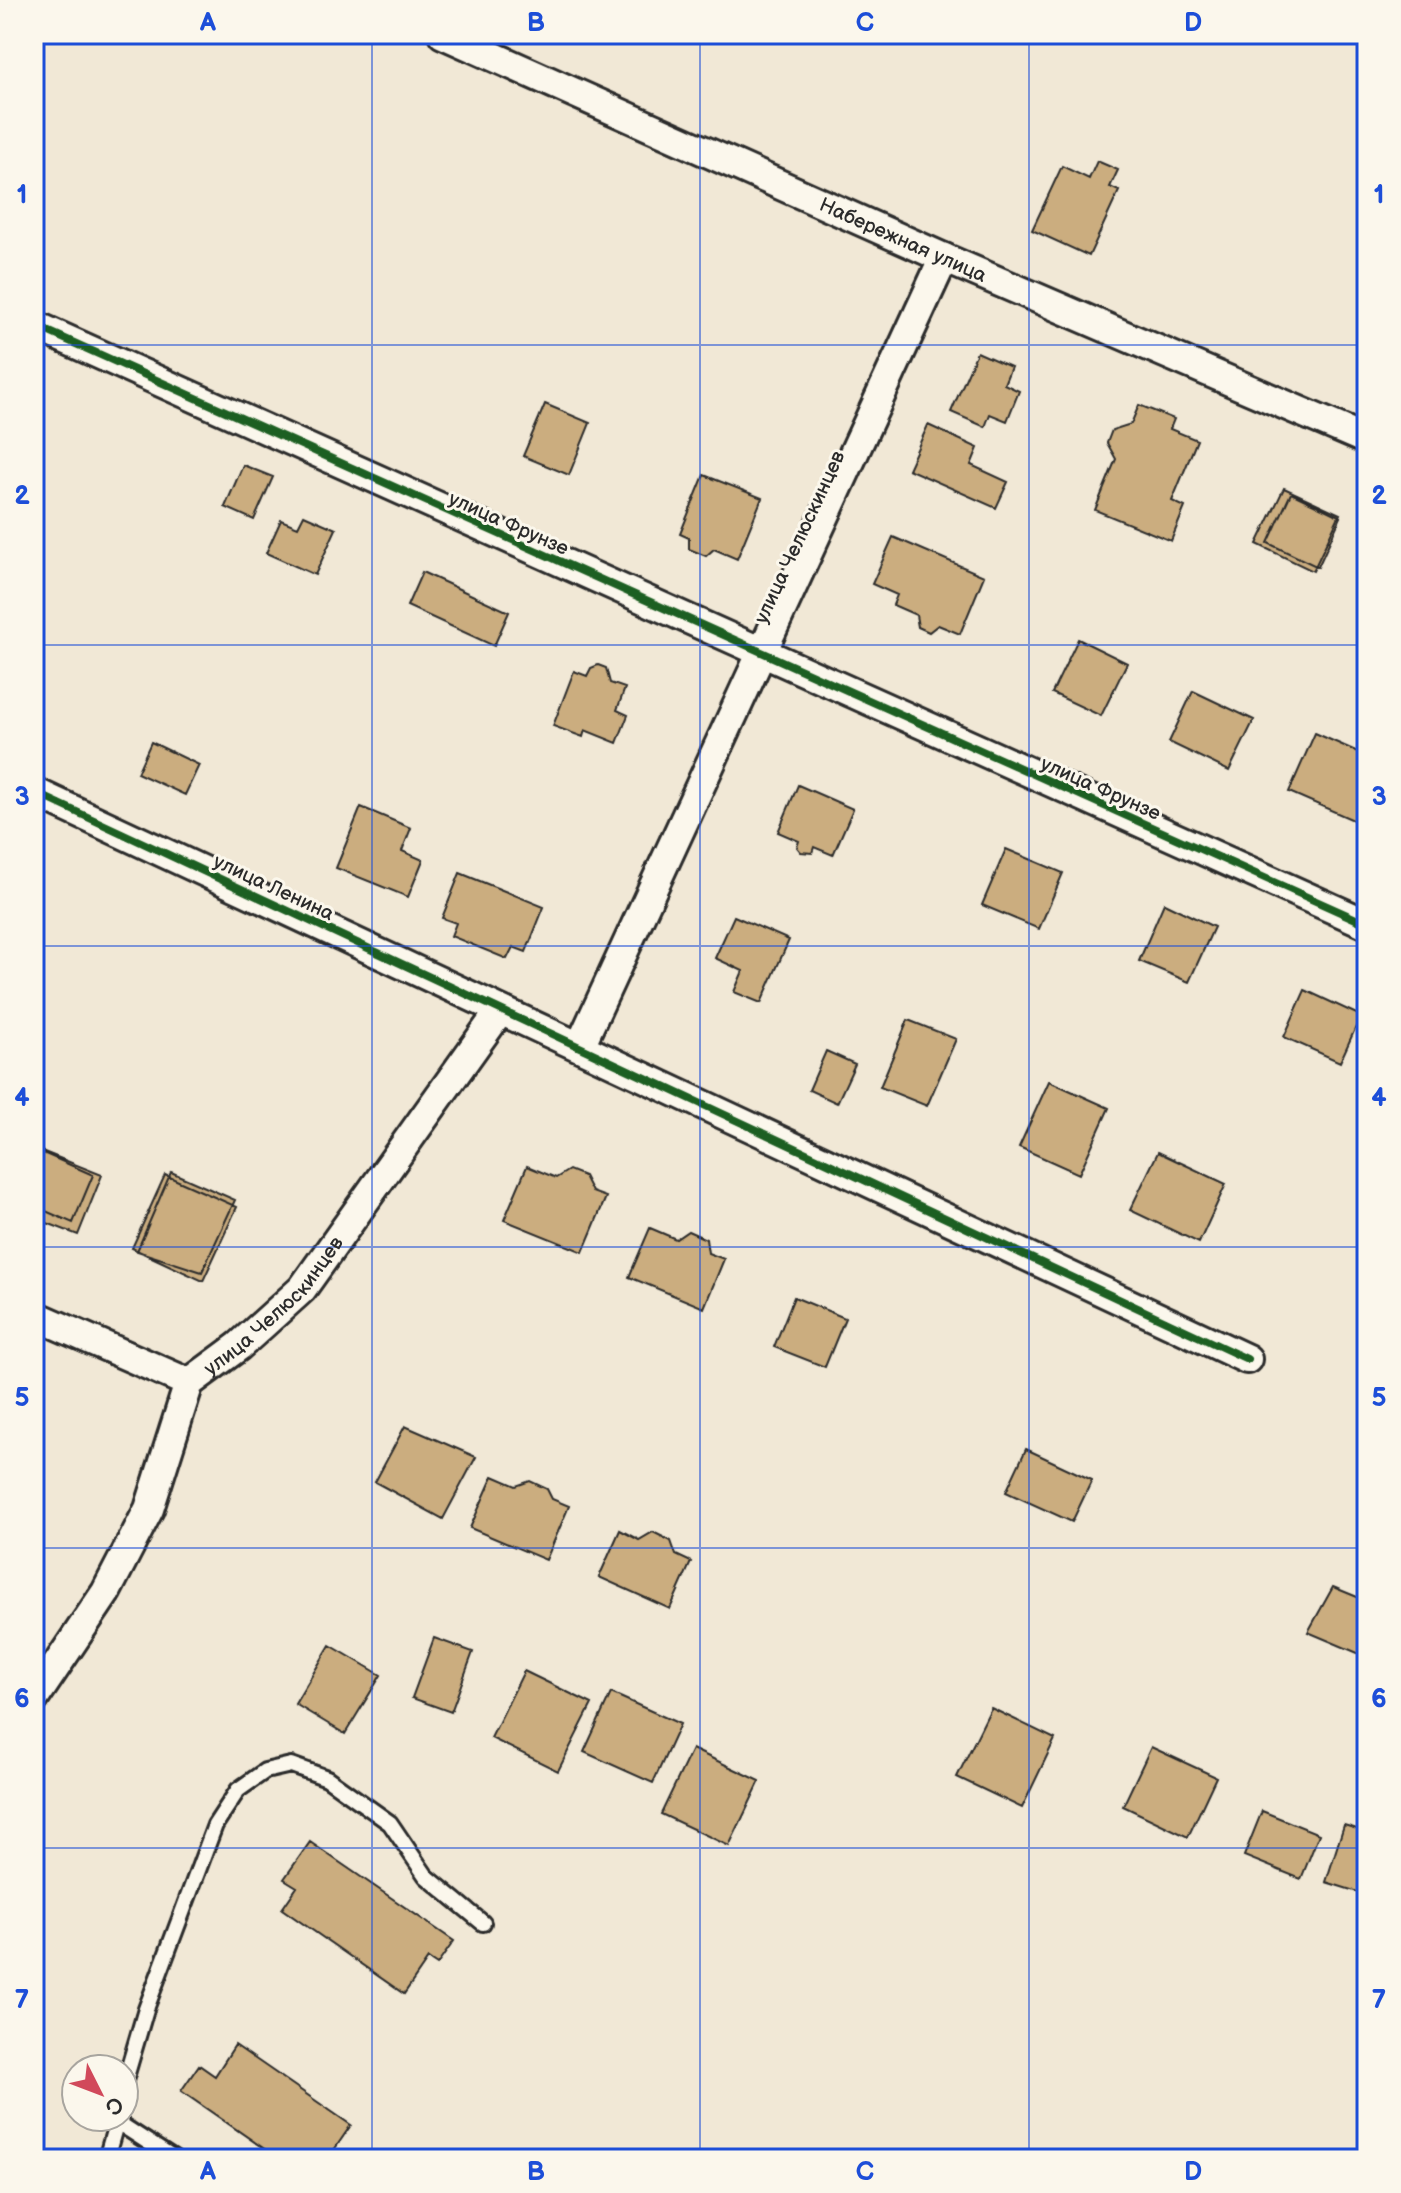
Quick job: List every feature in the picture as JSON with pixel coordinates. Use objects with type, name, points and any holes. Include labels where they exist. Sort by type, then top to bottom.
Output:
[{"type":"street","name":"Набережная улица","points":[[443,34],[944,258],[1367,440]]},
{"type":"street","name":"улица Челюскинцев","points":[[580,1046],[944,258]]},
{"type":"street","name":"улица Фрунзе","points":[[34,325],[1367,924]]},
{"type":"street","name":"улица Ленина","points":[[34,792],[1247,1359]]},
{"type":"street","name":"улица Челюскинцев","points":[[34,1699],[106,1592],[149,1509],[189,1383],[239,1346],[302,1289],[500,1011]]},
{"type":"street","points":[[34,1315],[189,1383]]},
{"type":"lane","points":[[133,2053],[146,2009],[215,1825],[238,1790],[265,1771],[291,1765],[327,1778],[390,1823],[426,1876],[483,1923]]},
{"type":"lane","points":[[106,2159],[113,2133]]},
{"type":"lane","points":[[137,2133],[174,2159]]},
{"type":"building","points":[[1097,161],[1118,170],[1110,187],[1119,191],[1089,256],[1032,230],[1062,166],[1089,179]]},
{"type":"building","points":[[977,352],[1011,367],[1004,384],[1019,391],[1007,421],[990,414],[985,427],[951,412]]},
{"type":"building","points":[[545,404],[590,423],[569,475],[523,456]]},
{"type":"building","points":[[1139,405],[1174,419],[1170,429],[1197,440],[1172,501],[1185,507],[1171,541],[1095,510],[1116,459],[1107,443],[1112,430],[1131,424]]},
{"type":"building","points":[[928,425],[978,448],[971,465],[1008,482],[996,508],[908,469]]},
{"type":"building","points":[[243,465],[273,477],[254,520],[225,507]]},
{"type":"building","points":[[704,475],[762,498],[737,559],[714,549],[706,556],[689,549],[689,538],[680,534]]},
{"type":"building","points":[[1284,488],[1340,514],[1313,571],[1257,544]]},
{"type":"building","points":[[1291,493],[1341,517],[1318,567],[1268,543]]},
{"type":"building","points":[[304,515],[336,529],[315,575],[266,553],[281,520],[298,527]]},
{"type":"building","points":[[893,537],[984,576],[960,634],[938,625],[929,632],[918,627],[916,615],[893,605],[897,595],[872,584]]},
{"type":"building","points":[[422,572],[509,612],[494,646],[407,606]]},
{"type":"building","points":[[1078,639],[1127,663],[1101,716],[1052,693]]},
{"type":"building","points":[[598,665],[606,668],[610,683],[625,688],[617,710],[628,715],[617,743],[585,730],[583,737],[553,726],[574,671],[587,676],[591,668]]},
{"type":"building","points":[[1193,691],[1254,720],[1229,771],[1169,742]]},
{"type":"building","points":[[1315,733],[1367,756],[1367,826],[1289,792]]},
{"type":"building","points":[[151,742],[199,765],[185,795],[137,773]]},
{"type":"building","points":[[798,785],[853,809],[833,855],[814,847],[812,853],[801,852],[797,847],[799,841],[778,832]]},
{"type":"building","points":[[361,807],[411,828],[402,851],[423,860],[408,897],[336,868]]},
{"type":"building","points":[[1006,849],[1063,873],[1039,929],[982,905]]},
{"type":"building","points":[[460,873],[544,907],[526,952],[513,947],[507,959],[451,936],[456,923],[442,918]]},
{"type":"building","points":[[1164,903],[1214,927],[1189,982],[1139,961]]},
{"type":"building","points":[[734,916],[789,940],[761,1003],[734,992],[743,971],[715,958]]},
{"type":"building","points":[[1305,990],[1361,1016],[1340,1062],[1284,1037]]},
{"type":"building","points":[[908,1020],[956,1039],[927,1106],[880,1087]]},
{"type":"building","points":[[826,1051],[855,1064],[837,1103],[809,1090]]},
{"type":"building","points":[[1049,1081],[1109,1108],[1079,1174],[1019,1147]]},
{"type":"building","points":[[34,1148],[102,1175],[78,1235],[34,1218]]},
{"type":"building","points":[[34,1149],[93,1175],[73,1223],[34,1206]]},
{"type":"building","points":[[1158,1152],[1226,1184],[1199,1243],[1130,1210]]},
{"type":"building","points":[[527,1166],[556,1178],[569,1170],[584,1176],[592,1192],[606,1197],[583,1252],[504,1220]]},
{"type":"building","points":[[171,1172],[235,1200],[202,1272],[137,1251]]},
{"type":"building","points":[[165,1175],[237,1207],[203,1281],[132,1248]]},
{"type":"building","points":[[650,1228],[676,1239],[688,1231],[706,1239],[708,1253],[724,1259],[704,1308],[629,1277]]},
{"type":"building","points":[[794,1297],[845,1318],[825,1367],[774,1347]]},
{"type":"building","points":[[405,1426],[476,1457],[443,1519],[375,1482]]},
{"type":"building","points":[[1026,1449],[1092,1480],[1072,1522],[1006,1492]]},
{"type":"building","points":[[493,1476],[516,1486],[530,1481],[547,1489],[552,1499],[569,1506],[546,1560],[470,1528]]},
{"type":"building","points":[[620,1530],[639,1540],[653,1532],[671,1541],[676,1555],[691,1562],[670,1609],[599,1577]]},
{"type":"building","points":[[1333,1587],[1367,1601],[1367,1657],[1308,1632]]},
{"type":"building","points":[[434,1638],[473,1652],[451,1712],[412,1698]]},
{"type":"building","points":[[330,1645],[381,1675],[345,1734],[295,1704]]},
{"type":"building","points":[[524,1671],[592,1704],[558,1771],[491,1738]]},
{"type":"building","points":[[611,1693],[680,1724],[653,1783],[584,1752]]},
{"type":"building","points":[[991,1708],[1055,1739],[1022,1808],[957,1777]]},
{"type":"building","points":[[1151,1747],[1216,1777],[1188,1837],[1123,1806]]},
{"type":"building","points":[[692,1749],[760,1781],[729,1846],[661,1814]]},
{"type":"building","points":[[1262,1811],[1319,1834],[1301,1879],[1244,1856]]},
{"type":"building","points":[[1344,1825],[1367,1832],[1367,1895],[1326,1882]]},
{"type":"building","points":[[310,1842],[454,1941],[437,1965],[428,1959],[404,1994],[282,1909],[297,1887],[284,1879]]},
{"type":"building","points":[[235,2045],[351,2125],[334,2150],[347,2159],[279,2159],[181,2091],[199,2065],[215,2076]]},
{"type":"cycle path","points":[[34,325],[1367,924]]},
{"type":"cycle path","points":[[34,792],[1247,1359]]}]
